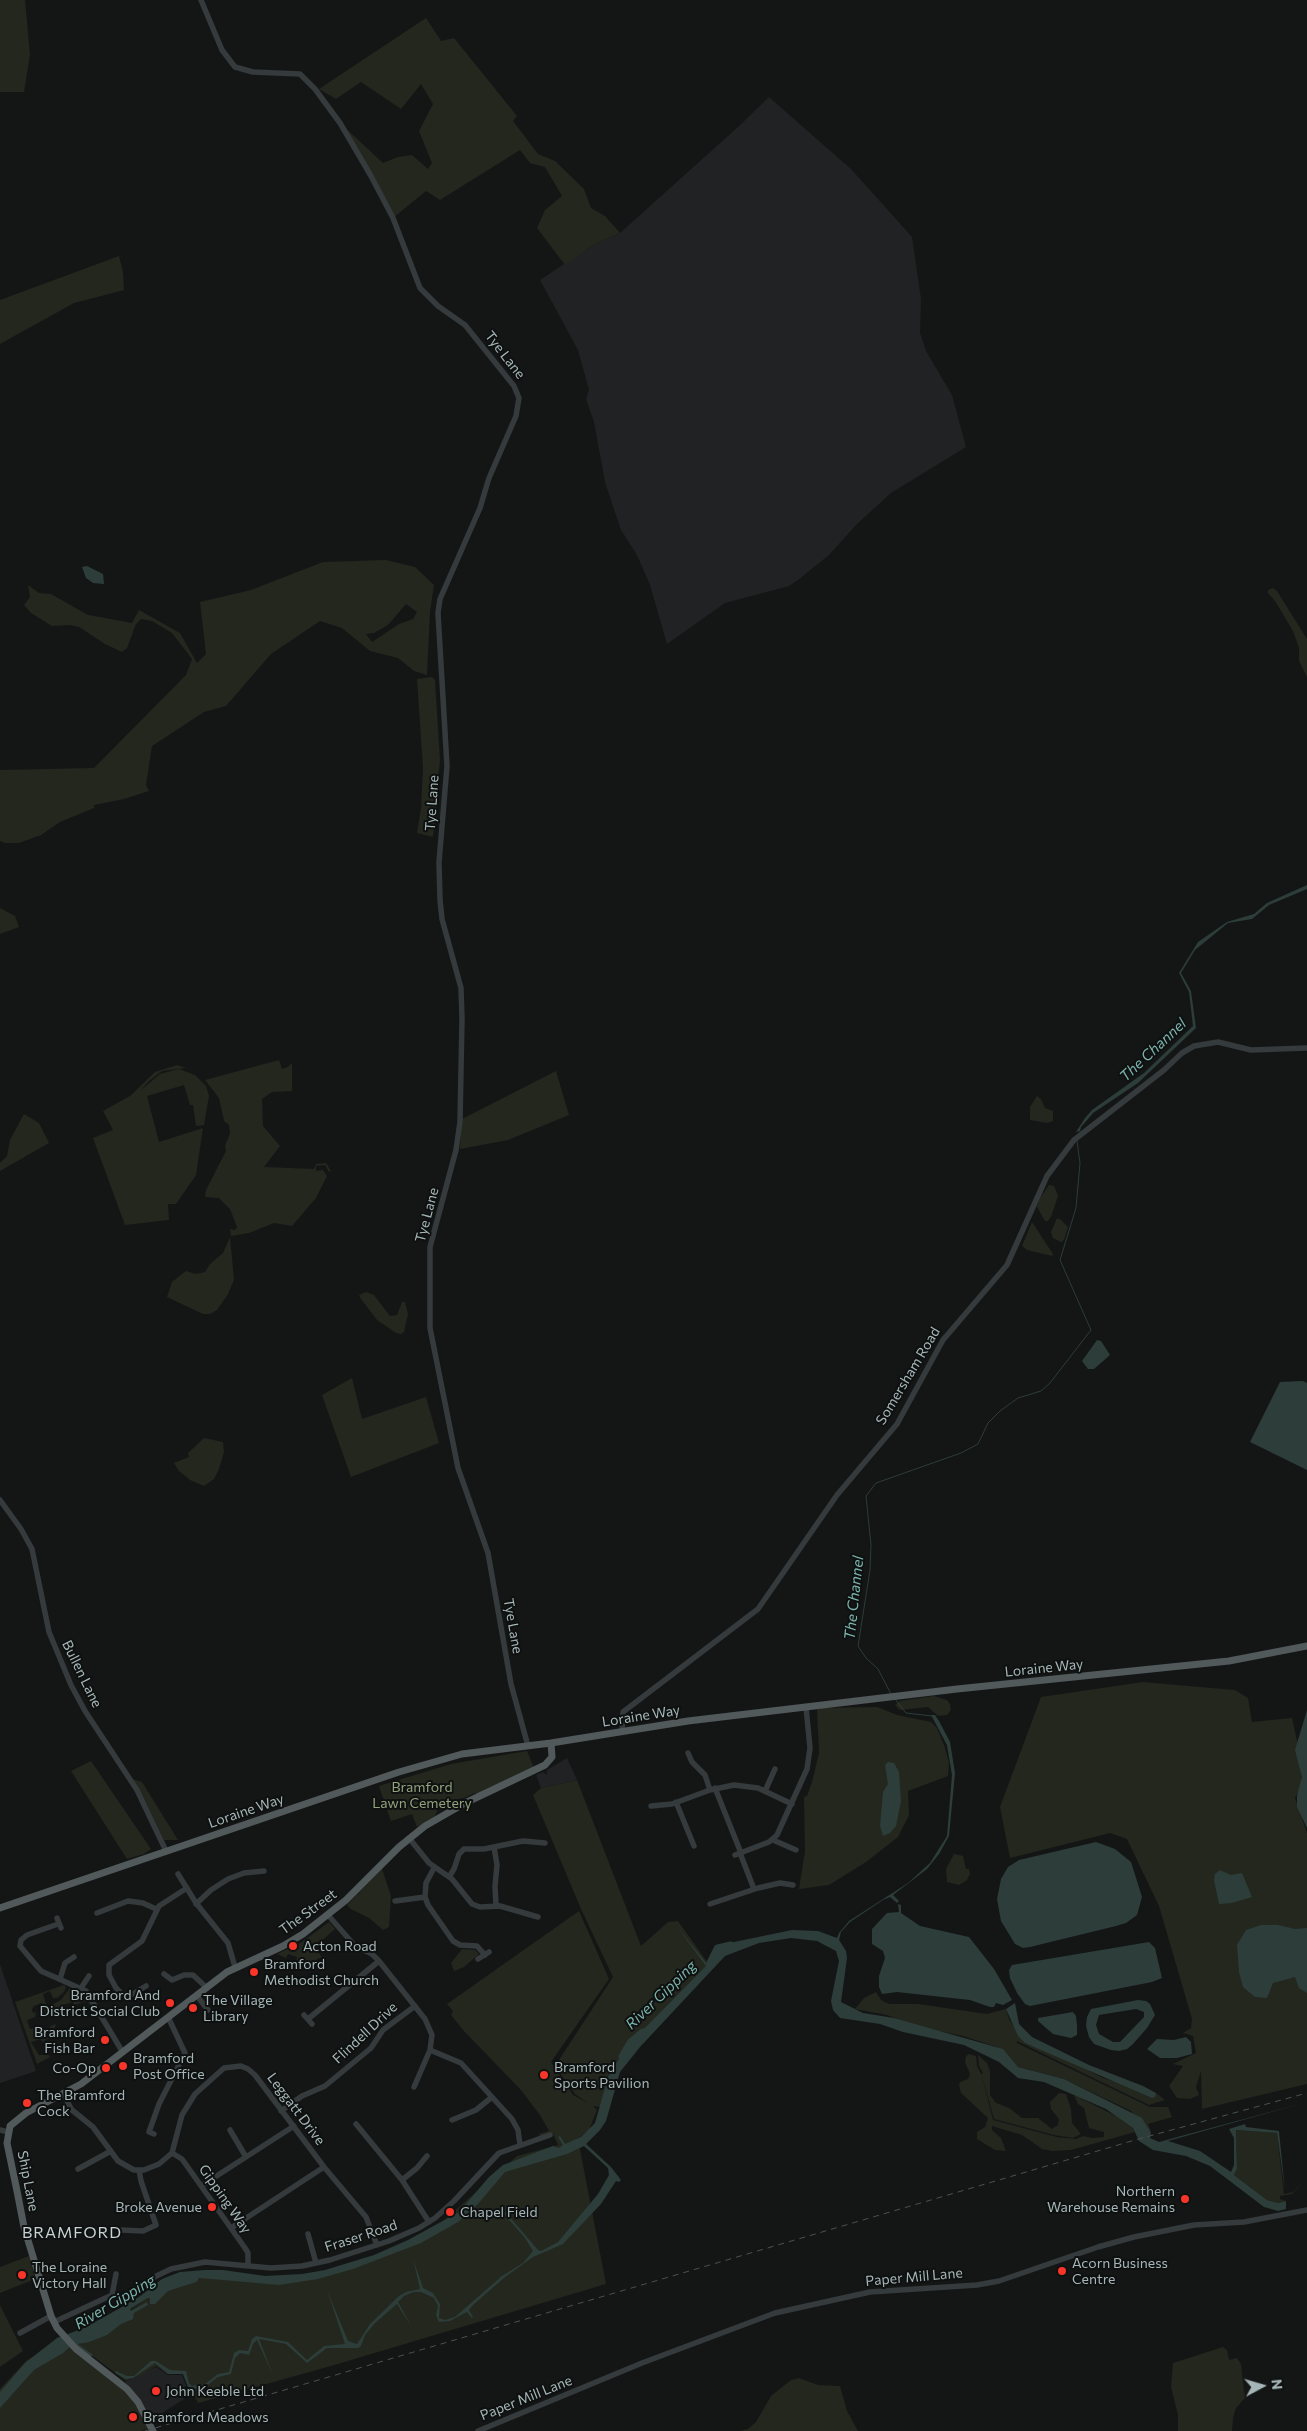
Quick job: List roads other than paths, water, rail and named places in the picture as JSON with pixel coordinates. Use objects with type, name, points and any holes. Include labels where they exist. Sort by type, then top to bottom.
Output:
[{"type":"main road","name":"Loraine Way","points":[[0,1908],[399,1772],[462,1754],[551,1743],[688,1721],[1229,1661],[1307,1646]]},
{"type":"main road","name":"The Street","points":[[4,2131],[26,2112],[81,2084],[122,2051],[197,1996],[206,1987],[235,1967],[294,1940],[355,1892],[409,1838],[457,1808],[545,1765],[552,1757],[551,1743]]},
{"type":"main road","name":"Ship Lane","points":[[4,2131],[24,2227],[53,2319],[62,2335],[76,2349],[127,2389],[138,2402],[153,2431]]},
{"type":"street","name":"Tye Lane","points":[[201,0],[222,50],[235,67],[253,72],[300,74],[315,89],[340,123],[371,176],[393,218],[420,288],[434,303],[465,324],[514,386],[519,398],[516,416],[489,478],[480,508],[440,599],[438,613],[447,766],[440,862],[440,900],[444,927],[461,988],[462,1018],[460,1122],[456,1150],[430,1247],[430,1328],[458,1468],[488,1553],[511,1684],[528,1746]]},
{"type":"street","name":"Somersham Road","points":[[622,1732],[623,1712],[758,1609],[837,1495],[897,1424],[943,1340],[1007,1265],[1043,1184],[1074,1140],[1164,1070],[1182,1053],[1194,1046],[1218,1042],[1251,1050],[1307,1048]]},
{"type":"street","name":"Bullen Lane","points":[[0,1500],[21,1529],[32,1549],[49,1632],[71,1685],[85,1711],[137,1790],[166,1851]]},
{"type":"street","points":[[739,1853],[773,1840],[805,1776],[809,1760],[806,1707]]},
{"type":"street","points":[[688,1753],[692,1762],[705,1775],[713,1789],[754,1889]]},
{"type":"street","points":[[765,1791],[775,1768]]},
{"type":"street","points":[[651,1806],[676,1802],[713,1789],[743,1785],[765,1791],[792,1804]]},
{"type":"street","points":[[676,1802],[694,1846]]},
{"type":"street","points":[[409,1838],[434,1868],[449,1877],[472,1904],[480,1907],[496,1906],[538,1917]]},
{"type":"street","points":[[773,1840],[796,1850]]},
{"type":"street","points":[[449,1877],[462,1850],[523,1841],[545,1843]]},
{"type":"street","points":[[494,1846],[497,1866],[496,1906]]},
{"type":"street","points":[[434,1868],[426,1883],[425,1897],[428,1905],[453,1941],[460,1945],[477,1946],[487,1954],[478,1960]]},
{"type":"street","points":[[196,1904],[212,1890],[232,1877],[264,1871]]},
{"type":"street","points":[[178,1874],[196,1904],[228,1943],[235,1967]]},
{"type":"street","points":[[774,1876],[775,1884]]},
{"type":"street","points":[[710,1904],[775,1884],[793,1885]]},
{"type":"street","points":[[146,1986],[133,1994],[122,1994],[116,1988],[109,1975],[108,1967],[112,1961],[142,1941],[149,1930],[156,1909],[186,1888]]},
{"type":"street","points":[[395,1901],[425,1897]]},
{"type":"street","points":[[96,1913],[128,1901],[143,1903],[156,1909]]},
{"type":"street","points":[[328,1915],[357,1949],[372,1954],[379,1960],[430,2027],[432,2038],[430,2050],[414,2087]]},
{"type":"street","points":[[59,1923],[28,1935],[20,1943],[41,1971],[81,1988],[92,1998],[104,2024],[122,2051]]},
{"type":"street","points":[[60,1980],[65,1963],[74,1957]]},
{"type":"street","points":[[308,2019],[379,1960]]},
{"type":"street","points":[[178,1969],[182,1975]]},
{"type":"street","points":[[164,1974],[172,1980],[182,1975],[195,1976],[206,1987]]},
{"type":"street","points":[[81,1988],[89,1976]]},
{"type":"street","points":[[197,1996],[208,2010]]},
{"type":"street","name":"Flindell Drive","points":[[281,2111],[300,2097],[325,2086],[371,2048],[381,2032],[414,2006]]},
{"type":"street","points":[[154,2134],[148,2132],[159,2104],[185,2053],[168,2017]]},
{"type":"street","points":[[430,2050],[461,2063],[514,2122],[520,2145]]},
{"type":"street","name":"Leggatt Drive","points":[[172,2153],[182,2115],[188,2104],[224,2068],[241,2066],[248,2069],[255,2075],[324,2167],[366,2216],[377,2245]]},
{"type":"street","points":[[63,2094],[72,2110],[94,2127],[111,2152],[122,2164],[139,2170],[155,2167],[172,2153]]},
{"type":"street","points":[[452,2120],[476,2110],[492,2097]]},
{"type":"street","points":[[356,2124],[402,2180],[429,2222]]},
{"type":"street","points":[[201,2186],[294,2126]]},
{"type":"street","points":[[230,2130],[246,2157]]},
{"type":"street","name":"Fraser Road","points":[[150,2279],[166,2271],[200,2262],[220,2262],[279,2268],[316,2264],[377,2245],[412,2232],[429,2222],[454,2201],[494,2156],[550,2135]]},
{"type":"street","points":[[78,2169],[111,2152]]},
{"type":"street","name":"Gipping Way","points":[[172,2153],[182,2159],[248,2253],[248,2266]]},
{"type":"street","points":[[402,2180],[417,2168],[427,2156]]},
{"type":"street","points":[[231,2228],[324,2167]]},
{"type":"street","points":[[139,2170],[156,2225]]},
{"type":"street","name":"Paper Mill Lane","points":[[478,2431],[642,2363],[775,2313],[870,2292],[992,2282],[1134,2238],[1194,2225],[1244,2222],[1307,2210]]},
{"type":"street","points":[[121,2230],[143,2231],[164,2222]]},
{"type":"street","points":[[308,2234],[316,2264]]},
{"type":"street","points":[[20,2333],[112,2295],[116,2277],[123,2279]]},
{"type":"waterway","name":"The Channel","points":[[891,1694],[878,1669],[866,1658],[858,1646],[870,1570],[871,1545],[866,1496],[876,1483],[961,1453],[978,1444],[988,1423],[1000,1411],[1018,1398],[1041,1391],[1050,1383],[1091,1330],[1060,1260],[1076,1208],[1080,1163],[1077,1141]]},
{"type":"waterway","name":"The Channel","points":[[895,1699],[906,1713],[932,1716]]},
{"type":"waterway","name":"River Gipping","points":[[711,1963],[718,1949],[731,1946]]},
{"type":"waterway","name":"River Gipping","points":[[623,2057],[631,2043],[643,2033]]},
{"type":"waterway","name":"River Gipping","points":[[166,2287],[194,2278]]},
{"type":"railway","points":[[145,2431],[1135,2140],[1307,2093]]},
{"type":"place","name":"Acton Road","points":[[293,1946]]},
{"type":"place","name":"Bramford Methodist Church","points":[[254,1972]]},
{"type":"place","name":"Bramford And District Social Club","points":[[170,2003]]},
{"type":"place","name":"The Village Library","points":[[193,2008]]},
{"type":"place","name":"Bramford Fish Bar","points":[[105,2040]]},
{"type":"place","name":"Bramford Post Office","points":[[123,2066]]},
{"type":"place","name":"Co-Op","points":[[106,2068]]},
{"type":"place","name":"Bramford Sports Pavilion","points":[[544,2075]]},
{"type":"place","name":"The Bramford Cock","points":[[27,2103]]},
{"type":"place","name":"Northern Warehouse Remains","points":[[1185,2199]]},
{"type":"place","name":"Broke Avenue","points":[[212,2207]]},
{"type":"place","name":"Chapel Field","points":[[450,2212]]},
{"type":"place","name":"Acorn Business Centre","points":[[1062,2271]]},
{"type":"place","name":"The Loraine Victory Hall","points":[[22,2275]]},
{"type":"place","name":"John Keeble Ltd","points":[[156,2391]]},
{"type":"place","name":"Bramford Meadows","points":[[133,2417]]},
{"type":"district","name":"BRAMFORD","points":[[72,2233]]},
{"type":"park label","name":"Bramford Lawn Cemetery","points":[[422,1795]]}]
